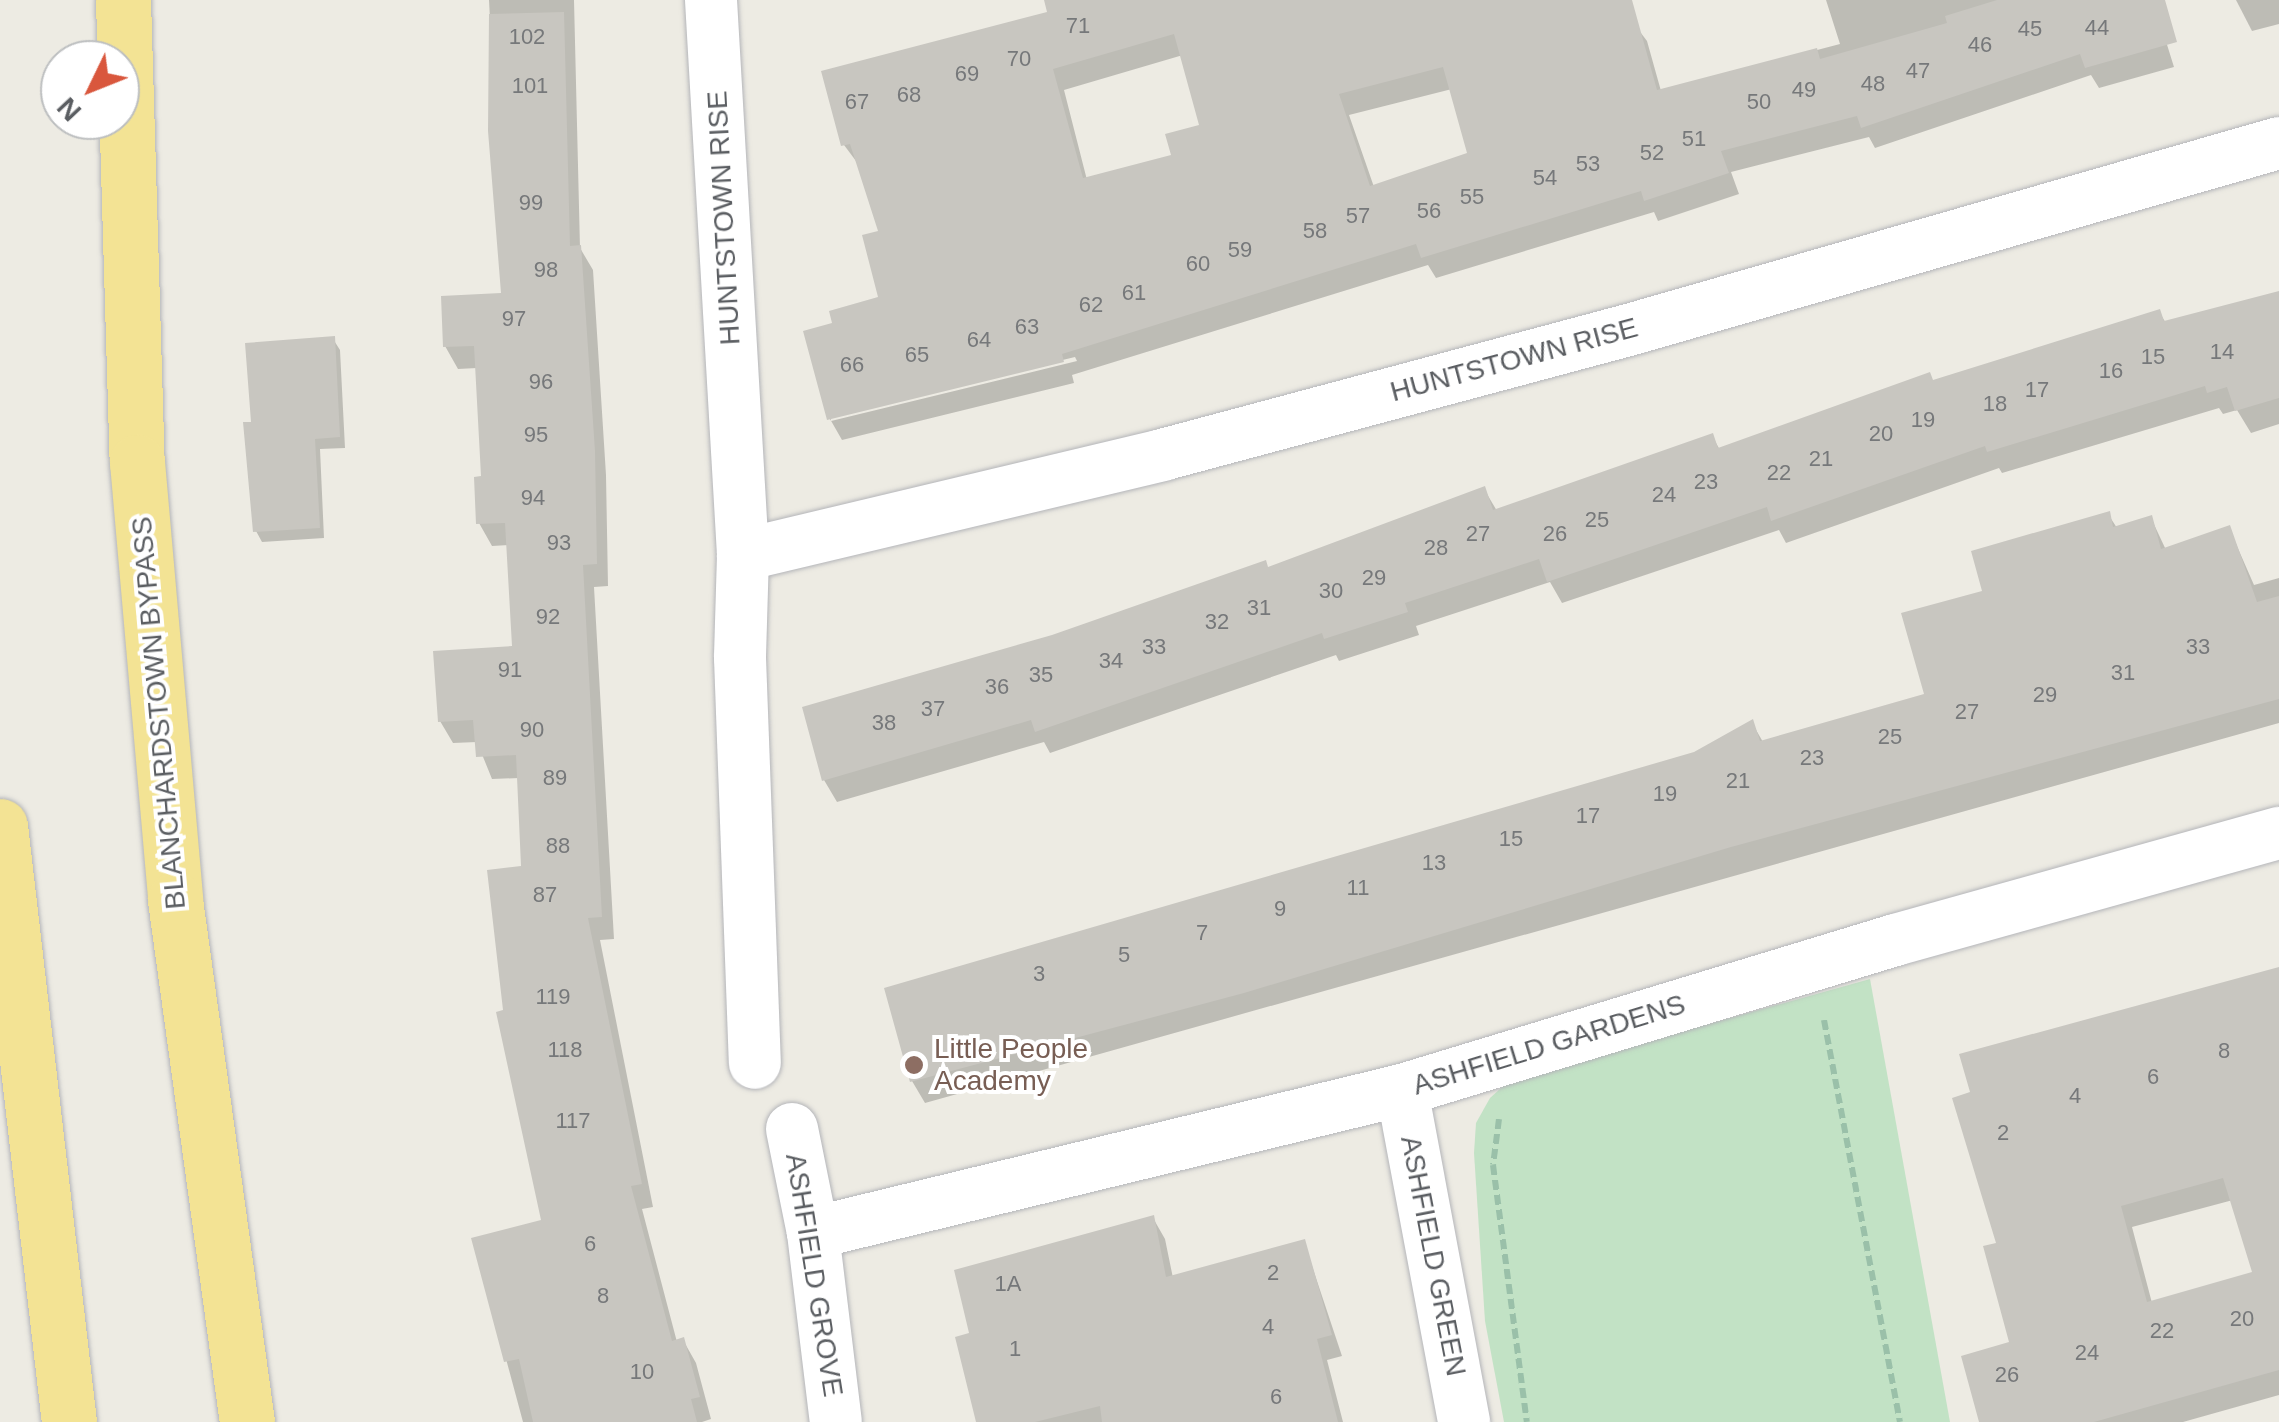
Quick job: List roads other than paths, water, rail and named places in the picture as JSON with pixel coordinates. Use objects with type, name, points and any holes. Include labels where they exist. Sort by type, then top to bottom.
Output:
[{"type":"highway","name":"BLANCHARDSTOWN BYPASS","points":[[123,0],[136,462],[175,900],[247,1422]]},
{"type":"highway","points":[[0,826],[69,1422]]},
{"type":"street","name":"HUNTSTOWN RISE","points":[[711,0],[743,555],[740,658],[755,1064]]},
{"type":"street","name":"HUNTSTOWN RISE","points":[[743,555],[1162,455],[1632,329],[2279,143]]},
{"type":"street","name":"ASHFIELD GARDENS","points":[[813,1234],[1402,1090],[1813,965],[2279,834]]},
{"type":"street","name":"ASHFIELD GREEN","points":[[1402,1090],[1464,1422]]},
{"type":"street","name":"ASHFIELD GROVE","points":[[792,1129],[813,1234],[836,1422]]},
{"type":"place","name":"Little People Academy","points":[[914,1065]]}]
